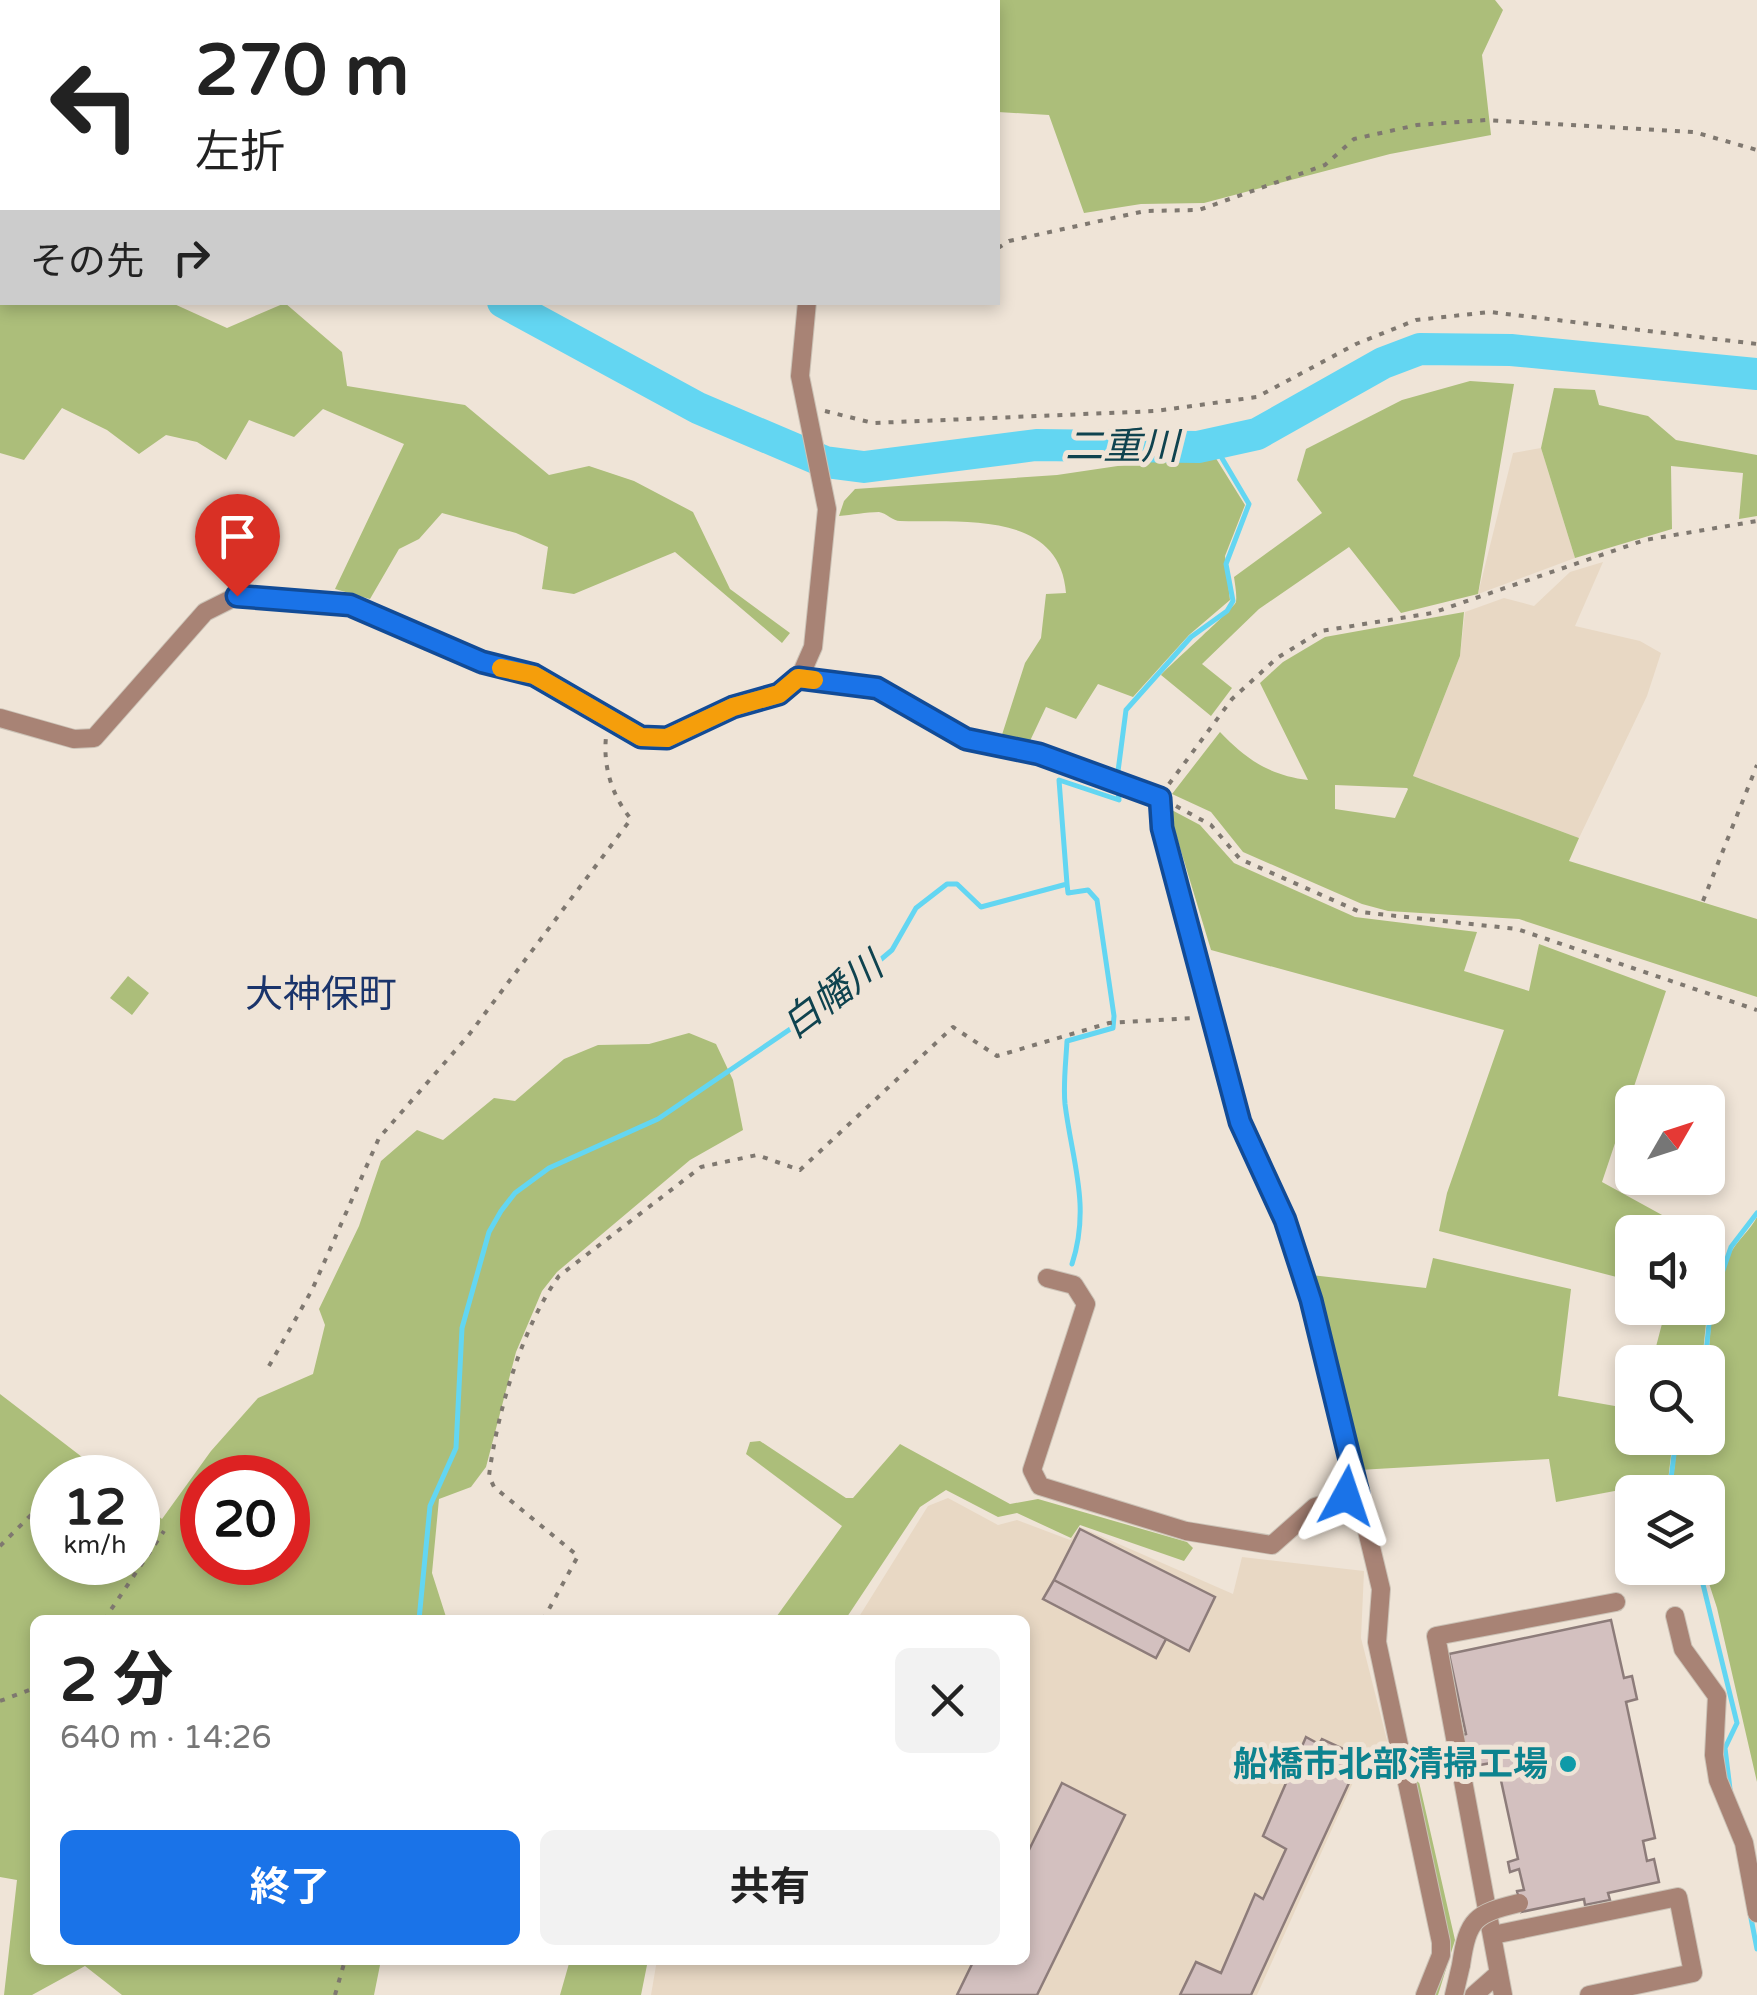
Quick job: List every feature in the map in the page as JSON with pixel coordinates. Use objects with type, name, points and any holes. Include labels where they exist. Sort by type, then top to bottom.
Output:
[{"type":"street","points":[[0,718],[74,739],[94,738],[205,612],[237,596],[350,605],[482,662],[534,675],[641,737],[657,741],[733,707],[779,694],[798,678],[813,646],[823,559],[826,510],[800,376],[808,305]]},
{"type":"street","points":[[798,678],[877,688],[966,739],[1050,757],[1160,798],[1162,828],[1188,913],[1240,1122],[1285,1220],[1311,1300],[1381,1589],[1377,1642],[1441,1942],[1441,1955],[1425,1995]]},
{"type":"street","points":[[1047,1278],[1074,1285],[1086,1304],[1032,1470],[1040,1486],[1186,1531],[1272,1546],[1314,1507],[1358,1493]]},
{"type":"street","points":[[1503,1995],[1436,1636],[1616,1602]]},
{"type":"street","points":[[1675,1616],[1683,1650],[1717,1696],[1714,1755],[1718,1780],[1744,1843],[1757,1912]]},
{"type":"street","points":[[1493,1936],[1678,1896],[1692,1973],[1589,1995]]},
{"type":"street","points":[[1454,1995],[1474,1919],[1480,1912],[1519,1903]]},
{"type":"street","points":[[1474,1995],[1499,1973]]},
{"type":"path","points":[[1000,246],[1008,240],[1145,211],[1199,210],[1325,165],[1354,139],[1417,126],[1486,120],[1694,132],[1757,150]]},
{"type":"path","points":[[807,408],[873,423],[1156,411],[1258,397],[1356,344],[1416,320],[1490,312],[1757,344]]},
{"type":"path","points":[[1757,520],[1645,540],[1432,613],[1321,631],[1277,658],[1232,699],[1160,798],[1211,825],[1240,858],[1360,912],[1517,930],[1757,1010]]},
{"type":"path","points":[[269,1366],[312,1290],[379,1138],[468,1036],[631,819],[615,800],[604,752],[615,720]]},
{"type":"path","points":[[1703,901],[1757,765]]},
{"type":"path","points":[[546,1615],[578,1556],[494,1486],[489,1476],[520,1355],[545,1295],[559,1276],[701,1167],[757,1155],[802,1169],[953,1026],[997,1056],[1108,1023],[1211,1016]]},
{"type":"path","points":[[0,1546],[30,1516]]},
{"type":"path","points":[[107,1615],[164,1531]]},
{"type":"path","points":[[0,1701],[30,1690]]},
{"type":"path","points":[[335,1995],[344,1965]]},
{"type":"shaded area","points":[[1541,448],[1575,558],[1478,594],[1513,453]]},
{"type":"shaded area","points":[[1603,562],[1575,626],[1640,641],[1661,653],[1647,696],[1579,838],[1413,776],[1460,656],[1465,612],[1504,598],[1534,606],[1570,572]]},
{"type":"shaded area","points":[[948,1498],[998,1525],[1017,1520],[1070,1540],[1080,1527],[1233,1594],[1242,1557],[1364,1571],[1361,1638],[1393,1764],[1365,1756],[1257,1995],[651,1995],[656,1965],[1030,1965],[1030,1615],[860,1615],[928,1506]]},
{"type":"green space","points":[[1000,0],[1495,0],[1503,10],[1482,55],[1491,135],[1390,154],[1204,203],[1141,204],[1084,213],[1049,115],[1000,112]]},
{"type":"green space","points":[[0,305],[176,305],[227,328],[287,305],[342,352],[347,386],[465,405],[549,475],[589,466],[634,481],[693,512],[730,589],[790,633],[782,643],[675,552],[574,594],[542,589],[548,547],[516,533],[442,513],[419,539],[399,549],[370,599],[335,589],[404,444],[323,409],[294,437],[249,420],[226,460],[197,442],[166,435],[139,454],[107,430],[62,408],[24,460],[0,453]]},
{"type":"green space","points":[[1470,381],[1514,384],[1478,594],[1401,613],[1349,547],[1259,609],[1202,664],[1232,688],[1211,716],[1161,675],[1236,602],[1234,577],[1322,513],[1297,480],[1306,449],[1402,400]]},
{"type":"green space","points":[[1554,388],[1595,390],[1599,405],[1648,416],[1676,440],[1757,455],[1757,516],[1739,519],[1743,473],[1671,466],[1672,529],[1575,558],[1541,448]]},
{"type":"green space","points":[[1212,452],[1245,505],[1225,556],[1230,600],[1189,635],[1133,697],[1098,684],[1076,719],[1046,707],[1029,743],[1000,741],[1025,663],[1041,638],[1046,594],[1066,593],[1060,566],[1046,547],[1026,534],[1002,526],[900,521],[879,512],[839,516],[844,501],[855,489],[1057,475]]},
{"type":"green space","points":[[1464,612],[1460,656],[1413,776],[1579,838],[1569,861],[1757,919],[1757,997],[1519,919],[1388,911],[1362,904],[1243,852],[1211,812],[1172,794],[1220,732],[1260,765],[1308,780],[1260,683],[1283,662],[1325,637]],"holes":[[[1335,785],[1407,788],[1395,818],[1335,809]]]},
{"type":"green space","points":[[1168,808],[1200,825],[1234,863],[1355,917],[1477,932],[1464,971],[1529,991],[1539,944],[1666,991],[1635,1085],[1615,1085],[1615,1143],[1602,1182],[1615,1189],[1615,1195],[1626,1195],[1662,1215],[1615,1215],[1615,1277],[1439,1231],[1447,1193],[1504,1030],[1211,950]]},
{"type":"green space","points":[[128,976],[149,993],[132,1015],[110,998]]},
{"type":"green space","points":[[689,1033],[716,1044],[733,1080],[743,1130],[690,1160],[557,1272],[542,1291],[516,1352],[486,1467],[471,1487],[439,1499],[432,1573],[445,1615],[30,1615],[30,1965],[380,1965],[374,1995],[122,1995],[85,1966],[32,1995],[4,1995],[17,1880],[0,1877],[0,1394],[79,1455],[30,1455],[30,1585],[160,1585],[160,1518],[180,1494],[180,1585],[310,1585],[310,1455],[208,1455],[258,1398],[313,1374],[325,1325],[319,1309],[359,1226],[381,1161],[417,1130],[443,1140],[494,1098],[515,1101],[564,1059],[598,1045],[649,1044]]},
{"type":"green space","points":[[1757,1217],[1757,1782],[1710,1585],[1725,1585],[1725,1475],[1673,1475],[1676,1455],[1725,1455],[1725,1345],[1710,1345],[1711,1325],[1725,1325],[1725,1266]]},
{"type":"green space","points":[[1433,1258],[1571,1289],[1558,1396],[1615,1406],[1615,1455],[1671,1455],[1669,1475],[1615,1475],[1615,1491],[1556,1502],[1549,1459],[1359,1470],[1311,1275],[1426,1288]]},
{"type":"green space","points":[[1662,1325],[1706,1325],[1704,1345],[1656,1345]]},
{"type":"green space","points":[[760,1441],[846,1498],[853,1498],[900,1444],[1010,1504],[1038,1499],[1187,1542],[1193,1548],[1184,1561],[1080,1525],[1071,1538],[1017,1513],[998,1517],[946,1490],[920,1507],[848,1615],[778,1615],[842,1526],[746,1454],[750,1442]]},
{"type":"green space","points":[[1428,1757],[1431,1770],[1417,1773],[1455,1940],[1438,1995],[1431,1995],[1448,1953],[1408,1762]]},
{"type":"green space","points":[[569,1965],[647,1965],[641,1995],[560,1995]]},
{"type":"building","points":[[1080,1529],[1215,1597],[1189,1651],[1054,1580]]},
{"type":"building","points":[[1054,1580],[1166,1639],[1156,1658],[1043,1599]]},
{"type":"building","name":"船橋市北部清掃工場","points":[[1611,1620],[1624,1678],[1632,1676],[1637,1699],[1626,1702],[1655,1838],[1643,1841],[1647,1861],[1654,1859],[1659,1882],[1608,1893],[1610,1900],[1585,1905],[1584,1899],[1521,1912],[1517,1891],[1524,1890],[1519,1869],[1510,1872],[1508,1862],[1518,1859],[1497,1762],[1474,1766],[1470,1746],[1460,1748],[1458,1736],[1466,1734],[1449,1654]]},
{"type":"building","points":[[1306,1737],[1319,1744],[1322,1739],[1361,1757],[1251,1995],[1180,1995],[1196,1962],[1221,1973],[1255,1894],[1263,1899],[1286,1849],[1263,1836]]},
{"type":"building","points":[[1062,1783],[1125,1815],[1037,1995],[957,1995],[972,1965],[1030,1965],[1030,1848]]},
{"type":"waterway","name":"二重川","points":[[509,305],[698,408],[825,462],[864,467],[1036,445],[1198,447],[1257,434],[1383,363],[1420,349],[1511,350],[1757,374]]},
{"type":"waterway","name":"白幡川","points":[[1117,779],[1126,710],[1191,637],[1227,611],[1233,601],[1226,564],[1249,504],[1213,443]]},
{"type":"waterway","name":"白幡川","points":[[419,1615],[430,1506],[456,1448],[462,1328],[489,1232],[515,1193],[549,1168],[658,1119],[833,1000],[892,950],[916,908],[947,884],[957,884],[981,907],[1067,884],[1059,780],[1119,800],[1118,790]]},
{"type":"waterway","points":[[1067,884],[1068,893],[1088,890],[1097,900],[1114,1016],[1113,1028],[1067,1041],[1065,1104],[1080,1203],[1072,1264]]},
{"type":"waterway","points":[[1707,1345],[1711,1305],[1731,1247],[1757,1213]]},
{"type":"waterway","points":[[1671,1475],[1674,1455]]},
{"type":"waterway","points":[[1703,1585],[1737,1723],[1725,1748],[1730,1789]]},
{"type":"waterway","points":[[1750,1913],[1757,1949]]},
{"type":"slow traffic","points":[[501,668],[534,675],[641,737],[657,741],[733,707],[779,694],[798,678],[814,680]]},
{"type":"place","name":"船橋市北部清掃工場","points":[[1568,1764]]},
{"type":"district","name":"大神保町","points":[[321,994]]},
{"type":"route","points":[[237,596],[350,605],[450,651],[534,675],[641,737],[657,741],[733,707],[779,694],[798,678],[859,683],[877,688],[966,739],[1061,760],[1160,798],[1162,828],[1188,913],[1240,1122],[1285,1220],[1318,1322],[1358,1493],[1346,1496]]}]
